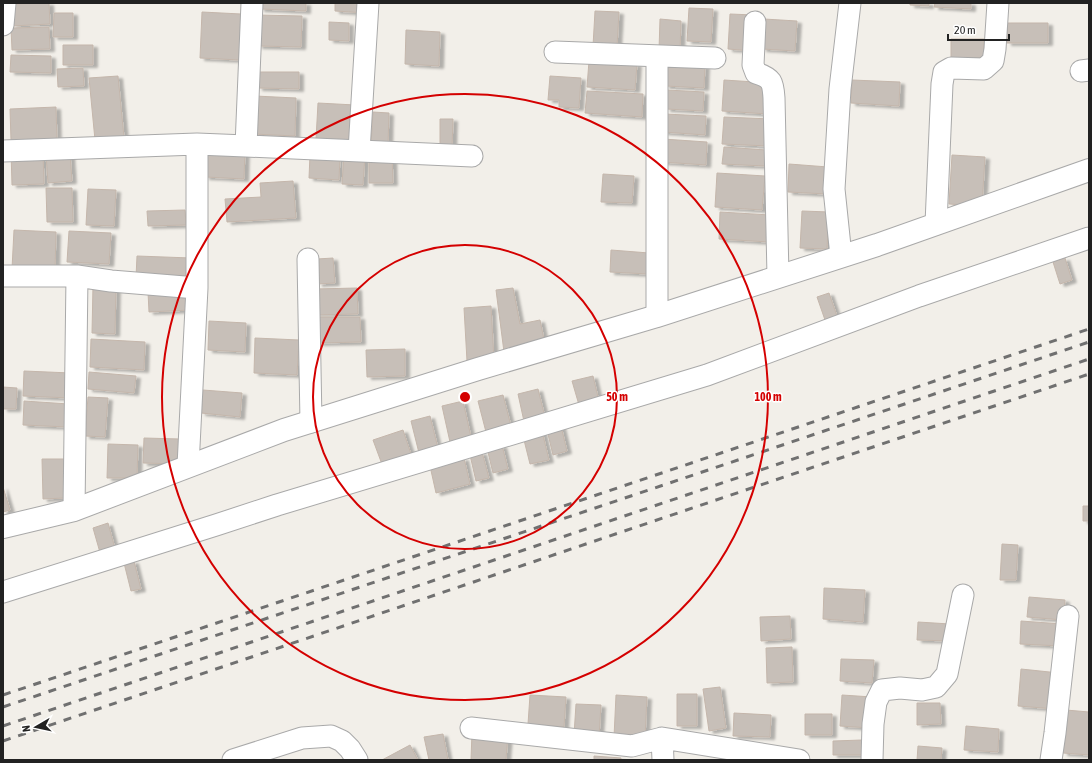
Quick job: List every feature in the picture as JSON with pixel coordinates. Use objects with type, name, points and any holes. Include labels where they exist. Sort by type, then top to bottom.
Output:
[{"type":"street","points":[[3,25],[5,3]]},
{"type":"street","points":[[246,146],[252,3]]},
{"type":"street","points":[[359,151],[368,3]]},
{"type":"street","points":[[841,256],[834,189],[840,89],[850,3]]},
{"type":"street","points":[[936,224],[942,84],[944,72],[951,68],[984,68],[993,61],[998,3]]},
{"type":"street","points":[[755,22],[753,65],[756,73],[766,76],[773,85],[778,276]]},
{"type":"street","points":[[555,52],[715,58]]},
{"type":"street","points":[[657,56],[657,316]]},
{"type":"street","points":[[188,466],[197,288],[197,144]]},
{"type":"street","points":[[3,151],[197,144],[472,156]]},
{"type":"street","points":[[3,527],[74,510],[284,430],[478,369],[657,316],[936,224],[1089,170]]},
{"type":"street","points":[[3,592],[216,525],[277,504],[707,374],[919,296],[1089,238]]},
{"type":"street","points":[[308,259],[310,422]]},
{"type":"street","points":[[3,276],[77,276],[111,281],[197,288]]},
{"type":"street","points":[[74,510],[77,276]]},
{"type":"street","points":[[872,760],[873,724],[876,702],[882,690],[900,688],[922,690],[936,687],[947,674],[963,595]]},
{"type":"street","points":[[1051,760],[1068,616]]},
{"type":"street","points":[[471,728],[631,753],[662,738],[800,760]]},
{"type":"street","points":[[233,760],[302,738],[331,736],[342,741],[350,749],[357,760]]},
{"type":"street","points":[[662,738],[663,760]]},
{"type":"building","points":[[49,3],[50,24],[12,26],[11,4]]},
{"type":"building","points":[[260,3],[306,3],[306,11],[260,9]]},
{"type":"building","points":[[335,3],[366,3],[366,13],[335,11]]},
{"type":"building","points":[[910,3],[929,3],[929,6],[910,5]]},
{"type":"building","points":[[935,3],[971,3],[971,9],[934,7]]},
{"type":"building","points":[[689,8],[713,9],[711,42],[687,41]]},
{"type":"building","points":[[595,11],[619,12],[617,47],[593,46]]},
{"type":"building","points":[[202,12],[241,14],[239,60],[200,58]]},
{"type":"building","points":[[54,13],[73,13],[73,37],[53,37]]},
{"type":"building","points":[[730,14],[754,15],[752,51],[728,49]]},
{"type":"building","points":[[259,15],[302,16],[301,47],[258,46]]},
{"type":"building","points":[[660,19],[681,21],[680,52],[659,50]]},
{"type":"building","points":[[764,19],[797,21],[795,51],[762,49]]},
{"type":"building","points":[[329,22],[349,23],[349,41],[329,40]]},
{"type":"building","points":[[1007,23],[1048,23],[1048,43],[1007,43]]},
{"type":"building","points":[[49,27],[50,49],[12,50],[11,28]]},
{"type":"building","points":[[406,30],[440,32],[439,66],[405,64]]},
{"type":"building","points":[[951,39],[984,39],[984,58],[951,58]]},
{"type":"building","points":[[63,45],[93,45],[93,65],[63,65]]},
{"type":"building","points":[[11,55],[51,56],[51,73],[10,72]]},
{"type":"building","points":[[589,61],[637,64],[635,90],[587,87]]},
{"type":"building","points":[[666,64],[705,66],[704,88],[665,86]]},
{"type":"building","points":[[83,68],[84,86],[58,87],[57,69]]},
{"type":"building","points":[[258,72],[299,72],[299,89],[258,88]]},
{"type":"building","points":[[118,76],[124,137],[95,140],[89,78]]},
{"type":"building","points":[[550,76],[581,78],[579,108],[559,107],[559,100],[548,100]]},
{"type":"building","points":[[724,80],[770,83],[768,114],[722,111]]},
{"type":"building","points":[[852,80],[900,82],[899,106],[851,103]]},
{"type":"building","points":[[667,90],[704,92],[703,111],[666,109]]},
{"type":"building","points":[[587,91],[643,94],[642,117],[585,113]]},
{"type":"building","points":[[255,96],[296,98],[295,136],[253,134]]},
{"type":"building","points":[[318,103],[355,105],[354,140],[316,139]]},
{"type":"building","points":[[56,107],[57,140],[11,141],[10,109]]},
{"type":"building","points":[[373,112],[389,113],[388,145],[371,144]]},
{"type":"building","points":[[665,114],[706,116],[705,135],[663,132]]},
{"type":"building","points":[[724,117],[771,119],[769,146],[722,144]]},
{"type":"building","points":[[440,119],[453,119],[452,149],[440,149]]},
{"type":"building","points":[[663,139],[707,142],[706,165],[662,162]]},
{"type":"building","points":[[724,147],[766,150],[765,166],[722,164]]},
{"type":"building","points":[[206,149],[245,151],[244,179],[205,177]]},
{"type":"building","points":[[11,151],[43,151],[44,184],[12,185]]},
{"type":"building","points":[[70,153],[72,181],[48,183],[46,155]]},
{"type":"building","points":[[344,154],[365,155],[363,185],[342,184]]},
{"type":"building","points":[[392,154],[393,183],[369,183],[369,155]]},
{"type":"building","points":[[310,155],[340,157],[339,180],[309,178]]},
{"type":"building","points":[[952,155],[985,157],[982,206],[949,204]]},
{"type":"building","points":[[789,164],[828,167],[827,194],[788,192]]},
{"type":"building","points":[[717,173],[765,176],[762,210],[715,207]]},
{"type":"building","points":[[603,174],[634,176],[632,203],[601,202]]},
{"type":"building","points":[[293,181],[296,218],[227,222],[225,199],[261,197],[260,183]]},
{"type":"building","points":[[46,188],[72,188],[73,222],[47,222]]},
{"type":"building","points":[[88,189],[116,190],[114,226],[86,225]]},
{"type":"building","points":[[185,210],[186,225],[148,226],[147,211]]},
{"type":"building","points":[[802,211],[829,212],[827,249],[800,248]]},
{"type":"building","points":[[720,212],[770,215],[769,242],[719,239]]},
{"type":"building","points":[[14,230],[56,232],[55,270],[12,269]]},
{"type":"building","points":[[69,231],[111,233],[109,264],[67,262]]},
{"type":"building","points":[[611,250],[649,253],[648,274],[610,272]]},
{"type":"building","points":[[137,256],[191,258],[190,280],[136,277]]},
{"type":"building","points":[[333,258],[335,283],[318,284],[317,259]]},
{"type":"building","points":[[1065,258],[1072,280],[1060,284],[1053,262]]},
{"type":"building","points":[[93,285],[116,286],[115,334],[92,333]]},
{"type":"building","points":[[357,288],[358,314],[315,315],[314,289]]},
{"type":"building","points":[[513,288],[520,324],[540,320],[545,344],[504,352],[496,290]]},
{"type":"building","points":[[190,290],[191,310],[149,312],[148,292]]},
{"type":"building","points":[[829,293],[837,316],[825,320],[817,297]]},
{"type":"building","points":[[491,306],[494,360],[467,361],[464,308]]},
{"type":"building","points":[[319,317],[360,317],[361,342],[319,343]]},
{"type":"building","points":[[209,321],[246,323],[245,352],[208,350]]},
{"type":"building","points":[[255,338],[299,340],[297,375],[254,373]]},
{"type":"building","points":[[91,339],[145,342],[144,370],[90,367]]},
{"type":"building","points":[[405,349],[405,376],[367,377],[366,350]]},
{"type":"building","points":[[24,371],[71,373],[70,398],[23,396]]},
{"type":"building","points":[[89,372],[136,376],[134,393],[88,389]]},
{"type":"building","points":[[593,376],[599,401],[579,405],[572,381]]},
{"type":"building","points":[[3,387],[17,388],[16,409],[3,409]]},
{"type":"building","points":[[538,389],[546,421],[525,426],[518,394]]},
{"type":"building","points":[[203,390],[242,393],[240,417],[201,413]]},
{"type":"building","points":[[503,395],[511,426],[486,432],[478,401]]},
{"type":"building","points":[[88,397],[108,398],[105,437],[85,436]]},
{"type":"building","points":[[24,401],[69,404],[67,427],[23,425]]},
{"type":"building","points":[[463,401],[471,437],[450,442],[442,406]]},
{"type":"building","points":[[430,416],[438,448],[419,453],[411,421]]},
{"type":"building","points":[[561,426],[567,451],[553,455],[547,430]]},
{"type":"building","points":[[403,430],[412,457],[383,467],[373,440]]},
{"type":"building","points":[[542,431],[549,460],[530,464],[523,436]]},
{"type":"building","points":[[144,438],[180,439],[179,464],[143,463]]},
{"type":"building","points":[[108,444],[138,445],[137,478],[107,478]]},
{"type":"building","points":[[502,445],[508,469],[493,473],[487,448]]},
{"type":"building","points":[[482,452],[489,478],[476,481],[470,455]]},
{"type":"building","points":[[464,458],[470,484],[436,493],[430,466]]},
{"type":"building","points":[[42,459],[64,459],[65,498],[43,499]]},
{"type":"building","points":[[3,487],[10,510],[3,512]]},
{"type":"building","points":[[1083,506],[1089,506],[1089,521],[1083,521]]},
{"type":"building","points":[[108,523],[116,552],[101,556],[93,528]]},
{"type":"building","points":[[1002,544],[1018,545],[1016,580],[1000,580]]},
{"type":"building","points":[[134,561],[141,589],[131,591],[124,563]]},
{"type":"building","points":[[824,588],[865,590],[863,622],[823,619]]},
{"type":"building","points":[[1029,597],[1065,600],[1063,620],[1027,617]]},
{"type":"building","points":[[790,616],[791,639],[761,641],[760,617]]},
{"type":"building","points":[[1021,621],[1062,624],[1060,646],[1020,644]]},
{"type":"building","points":[[918,622],[950,624],[950,641],[917,640]]},
{"type":"building","points":[[792,647],[793,682],[767,683],[766,648]]},
{"type":"building","points":[[841,659],[874,660],[872,683],[840,681]]},
{"type":"building","points":[[1021,669],[1059,673],[1055,709],[1018,706]]},
{"type":"building","points":[[720,687],[726,728],[709,731],[703,689]]},
{"type":"building","points":[[677,694],[697,694],[697,726],[677,726]]},
{"type":"building","points":[[530,695],[566,697],[564,727],[528,724]]},
{"type":"building","points":[[616,695],[647,697],[645,738],[614,737]]},
{"type":"building","points":[[842,695],[872,697],[870,728],[840,726]]},
{"type":"building","points":[[917,703],[940,703],[941,724],[917,725]]},
{"type":"building","points":[[576,704],[601,705],[599,737],[574,735]]},
{"type":"building","points":[[1066,710],[1089,712],[1089,755],[1063,753]]},
{"type":"building","points":[[734,713],[771,715],[770,737],[733,736]]},
{"type":"building","points":[[805,714],[832,714],[832,735],[805,735]]},
{"type":"building","points":[[966,726],[999,729],[998,752],[964,750]]},
{"type":"building","points":[[472,732],[508,734],[506,760],[471,760]]},
{"type":"building","points":[[443,734],[448,760],[429,760],[424,737]]},
{"type":"building","points":[[862,740],[862,755],[833,755],[833,741]]},
{"type":"building","points":[[410,745],[418,760],[382,760]]},
{"type":"building","points":[[918,746],[942,748],[941,760],[917,760]]},
{"type":"building","points":[[594,756],[621,758],[621,760],[594,760]]},
{"type":"railway","points":[[3,695],[1089,329]]},
{"type":"railway","points":[[3,707],[1089,342]]},
{"type":"railway","points":[[3,726],[1089,359]]},
{"type":"railway","points":[[3,741],[1089,374]]}]
